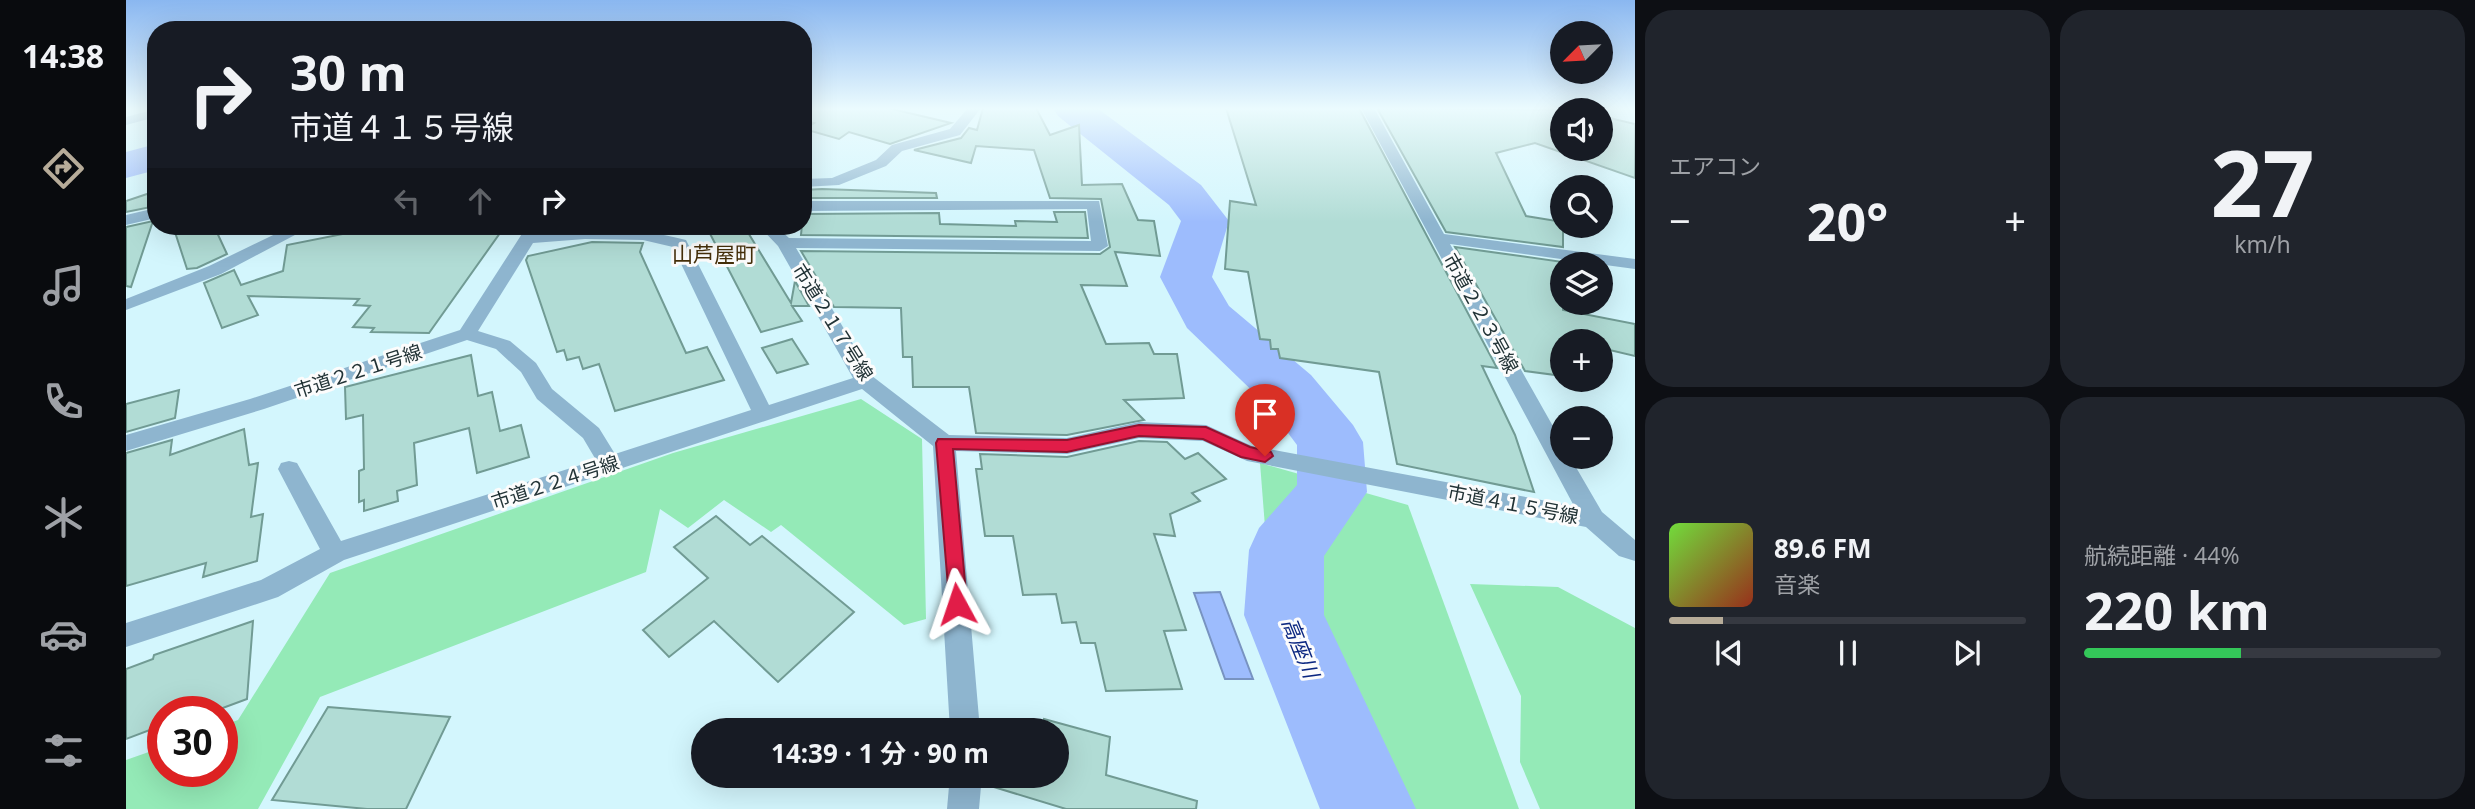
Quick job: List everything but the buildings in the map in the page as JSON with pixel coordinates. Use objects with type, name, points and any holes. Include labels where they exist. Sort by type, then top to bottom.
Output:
[{"type":"street","points":[[812,183],[834,182],[881,163],[897,148],[905,146]]},
{"type":"street","name":"市道２２３号線","points":[[1388,146],[1593,519]]},
{"type":"street","points":[[785,243],[1100,246],[1094,204],[812,206]]},
{"type":"street","points":[[126,220],[147,216]]},
{"type":"street","points":[[126,304],[215,270],[286,235]]},
{"type":"street","points":[[529,235],[467,334],[503,345],[529,368],[544,394],[591,433],[610,464]]},
{"type":"street","points":[[648,235],[680,244],[763,414]]},
{"type":"street","name":"市道２１７号線","points":[[776,235],[785,243],[865,381],[944,443]]},
{"type":"street","points":[[1439,238],[1635,264]]},
{"type":"street","name":"市道２２１号線","points":[[126,443],[257,404],[467,334]]},
{"type":"street","name":"市道２２４号線","points":[[126,635],[269,589],[335,553],[865,381]]},
{"type":"street","name":"市道４１５号線","points":[[944,443],[1067,446],[1139,430],[1206,433],[1247,453],[1593,519],[1628,549],[1635,551]]},
{"type":"street","points":[[944,443],[964,718]]},
{"type":"street","points":[[289,469],[335,553]]},
{"type":"street","points":[[964,809],[965,788]]},
{"type":"green space","points":[[861,399],[922,439],[926,619],[904,625],[781,525],[771,532],[724,500],[688,528],[660,509],[646,572],[320,697],[258,809],[126,809],[126,760],[147,753],[147,787],[238,787],[238,720],[330,573],[673,453]]},
{"type":"green space","points":[[1260,463],[1408,505],[1519,809],[1326,809],[1269,578]]},
{"type":"green space","points":[[1470,584],[1558,587],[1635,628],[1635,809],[1540,809],[1520,762],[1521,696]]},
{"type":"water","points":[[1220,592],[1253,679],[1225,679],[1194,593]]},
{"type":"waterway","name":"高座川","points":[[1121,146],[1185,195],[1205,221],[1186,277],[1207,316],[1289,390],[1330,442],[1332,492],[1286,550],[1284,615],[1368,809]]},
{"type":"waterway","points":[[126,165],[147,159]]},
{"type":"district","name":"山芦屋町","points":[[714,255]]},
{"type":"route","points":[[957,604],[944,443],[1067,446],[1139,430],[1206,433],[1247,453],[1265,456]]}]
